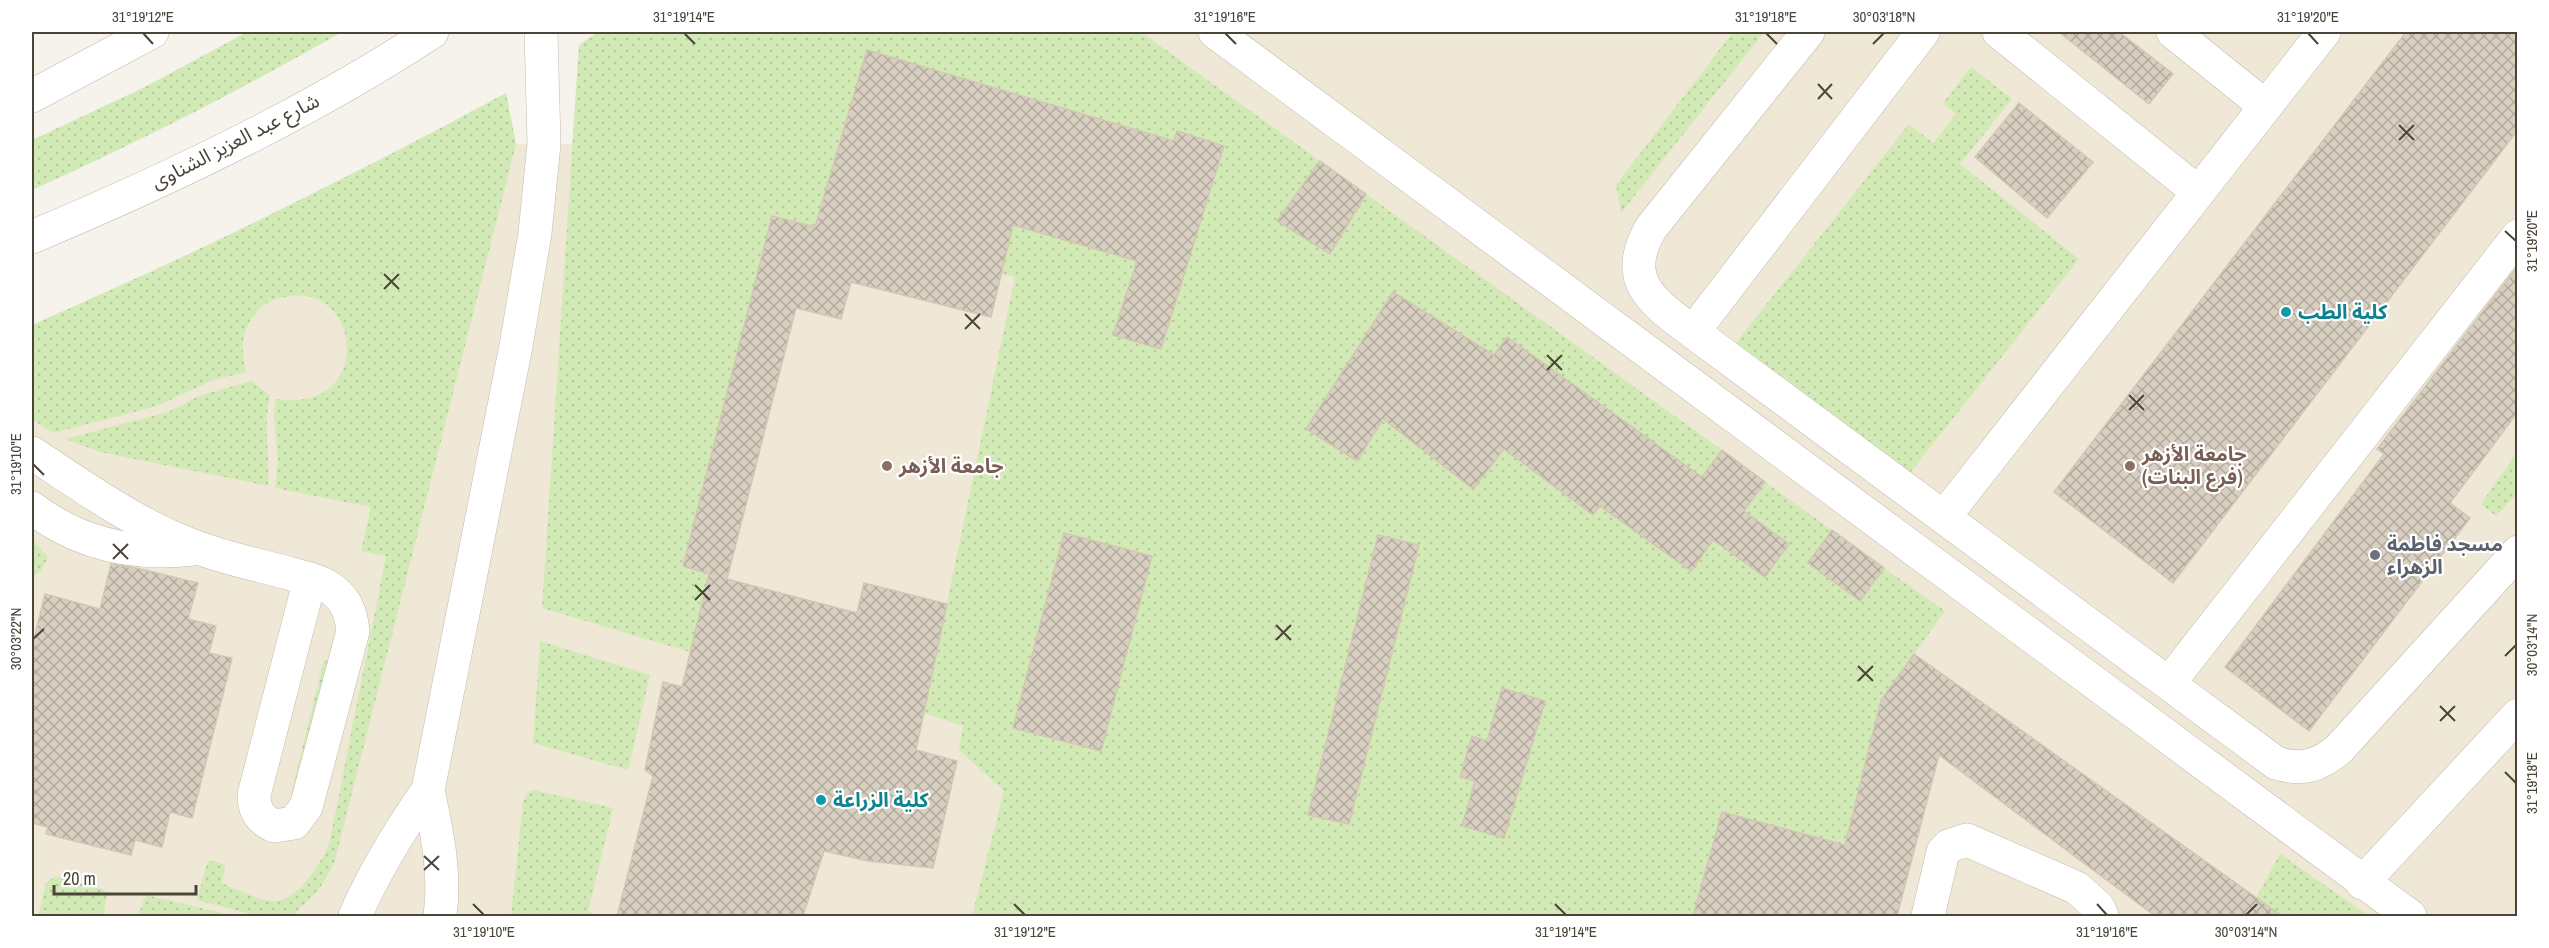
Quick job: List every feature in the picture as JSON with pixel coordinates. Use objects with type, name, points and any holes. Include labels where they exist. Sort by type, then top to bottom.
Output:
[{"type":"street","points":[[32,96],[152,32]]},
{"type":"street","name":"شارع عبد العزيز الشناوى","points":[[32,237],[203,159],[346,84],[432,32]]},
{"type":"street","points":[[440,916],[442,902],[440,845],[428,790],[518,335],[535,233],[544,144],[541,32]]},
{"type":"street","points":[[1215,32],[2362,883],[2410,916]]},
{"type":"street","points":[[1808,32],[1651,228],[1641,244],[1638,261],[1640,280],[1648,295],[1694,332],[2276,763],[2291,768],[2307,767],[2325,760],[2339,749],[2517,552]]},
{"type":"street","points":[[1694,332],[1923,32]]},
{"type":"street","points":[[1999,32],[2198,192]]},
{"type":"street","points":[[2173,32],[2265,106]]},
{"type":"street","points":[[1944,517],[2324,32]]},
{"type":"street","points":[[2169,683],[2517,236]]},
{"type":"street","points":[[32,453],[148,525],[199,548],[310,579],[324,584],[346,603],[351,617],[352,631],[306,807],[294,823],[274,826],[265,822],[258,814],[254,805],[254,795],[310,579]]},
{"type":"street","points":[[32,508],[74,534],[104,545],[135,551],[168,552],[199,548]]},
{"type":"street","points":[[2362,883],[2517,714]]},
{"type":"street","points":[[355,916],[370,881],[396,834],[428,790]]},
{"type":"street","points":[[1928,916],[1943,852],[1949,846],[1967,840],[2077,888],[2093,902],[2102,916]]},
{"type":"shaded area","name":"جامعة الأزهر","points":[[598,32],[2517,32],[2517,916],[32,916],[32,325],[205,247],[441,129],[506,93],[516,144],[572,144],[579,45]]},
{"type":"green space","points":[[247,32],[342,32],[188,115],[32,190],[32,140],[145,87]]},
{"type":"green space","points":[[598,32],[1141,32],[1320,161],[1277,221],[1330,254],[1366,194],[1722,450],[1700,479],[1744,511],[1765,482],[1832,530],[1808,563],[1859,601],[1884,568],[1945,611],[1881,700],[1827,916],[1782,916],[1804,834],[1722,812],[1693,916],[972,916],[1004,791],[959,750],[963,726],[924,713],[1015,277],[773,216],[684,566],[709,574],[690,652],[542,608],[579,45]],"holes":[[[867,51],[1121,125],[1085,245]],[[1177,132],[1224,146],[1160,349],[1113,335]],[[1393,292],[1443,324],[1357,461],[1307,429]],[[1507,337],[1648,439],[1593,515],[1504,449],[1473,489],[1423,450]],[[1744,511],[1789,544],[1765,577]],[[1064,533],[1151,556],[1101,750],[1013,728]],[[1378,536],[1419,545],[1349,824],[1308,814]],[[1502,689],[1545,701],[1504,838],[1462,826],[1475,781],[1460,777],[1471,737],[1487,741]]]},
{"type":"green space","points":[[1733,32],[1764,32],[1621,213],[1616,185]]},
{"type":"green space","points":[[1971,67],[2012,99],[1960,164],[2079,259],[1906,478],[1735,344],[1909,124],[1933,143],[1956,114],[1943,103]]},
{"type":"green space","points":[[506,93],[516,144],[334,864],[318,891],[292,916],[258,916],[197,900],[208,860],[226,865],[221,883],[262,899],[275,901],[284,899],[309,878],[330,840],[386,556],[361,551],[371,507],[275,488],[278,463],[274,414],[276,399],[308,399],[330,388],[343,371],[347,350],[344,329],[333,310],[315,298],[292,296],[274,300],[259,309],[245,331],[243,354],[246,372],[213,380],[157,406],[53,433],[32,419],[32,325],[271,214]]},
{"type":"green space","points":[[252,381],[270,396],[267,419],[268,486],[100,452],[65,439],[168,412],[201,395]]},
{"type":"green space","points":[[2517,452],[2517,494],[2496,516],[2481,504]]},
{"type":"green space","points":[[32,539],[48,557],[41,571],[33,575],[32,575]]},
{"type":"green space","points":[[540,641],[650,675],[628,770],[533,743]]},
{"type":"green space","points":[[324,659],[332,661],[300,796],[291,794]]},
{"type":"green space","points":[[533,790],[613,808],[588,912],[604,916],[511,916],[523,802],[528,792]]},
{"type":"green space","points":[[2280,854],[2369,916],[2246,916]]},
{"type":"green space","points":[[55,876],[103,889],[107,895],[103,916],[38,916],[46,883]]},
{"type":"green space","points":[[146,895],[235,916],[138,916]]},
{"type":"building","points":[[2059,32],[2119,32],[2173,74],[2149,104]]},
{"type":"building","name":"كلية الطب","points":[[2406,32],[2517,32],[2517,131],[2173,583],[2054,492]]},
{"type":"building","points":[[867,50],[1174,141],[1177,131],[1224,146],[1161,349],[1113,335],[1137,261],[1013,225],[991,317],[851,282],[841,319],[796,308],[727,579],[857,613],[864,583],[947,604],[916,750],[957,761],[933,868],[868,861],[824,851],[803,916],[617,916],[653,776],[645,770],[663,682],[682,687],[709,574],[713,575],[683,566],[772,216],[815,227]]},
{"type":"building","points":[[2019,103],[2093,162],[2047,218],[1975,157]]},
{"type":"building","points":[[1320,161],[1366,194],[1330,254],[1277,221]]},
{"type":"building","name":"مسجد فاطمة الزهراء","points":[[2517,267],[2517,413],[2450,503],[2470,518],[2309,731],[2225,667],[2384,454],[2377,449]]},
{"type":"building","points":[[1393,292],[1494,355],[1507,337],[1702,477],[1722,450],[1765,482],[1744,511],[1789,544],[1765,577],[1713,540],[1691,571],[1600,506],[1593,515],[1504,449],[1473,489],[1383,419],[1357,461],[1306,429]]},
{"type":"building","points":[[1832,530],[1884,568],[1860,601],[1808,563]]},
{"type":"building","points":[[1064,533],[1152,556],[1101,751],[1013,728]]},
{"type":"building","points":[[1378,535],[1419,545],[1349,824],[1308,815]]},
{"type":"building","points":[[111,564],[198,583],[188,619],[216,626],[209,653],[232,658],[192,818],[170,812],[162,847],[135,840],[131,855],[46,834],[48,827],[32,823],[32,647],[45,594],[100,609]]},
{"type":"building","points":[[1914,654],[2282,916],[2155,916],[1939,755],[1897,916],[1693,916],[1722,812],[1845,845],[1881,700]]},
{"type":"building","points":[[1502,688],[1545,701],[1504,838],[1462,826],[1475,781],[1460,777],[1472,736],[1487,741]]},
{"type":"place","name":"كلية الطب","points":[[2286,312]]},
{"type":"place","name":"جامعة الأزهر","points":[[887,466]]},
{"type":"place","name":"جامعة الأزهر (فرع البنات)","points":[[2130,466]]},
{"type":"place","name":"مسجد فاطمة الزهراء","points":[[2375,555]]},
{"type":"place","name":"كلية الزراعة","points":[[821,800]]}]
